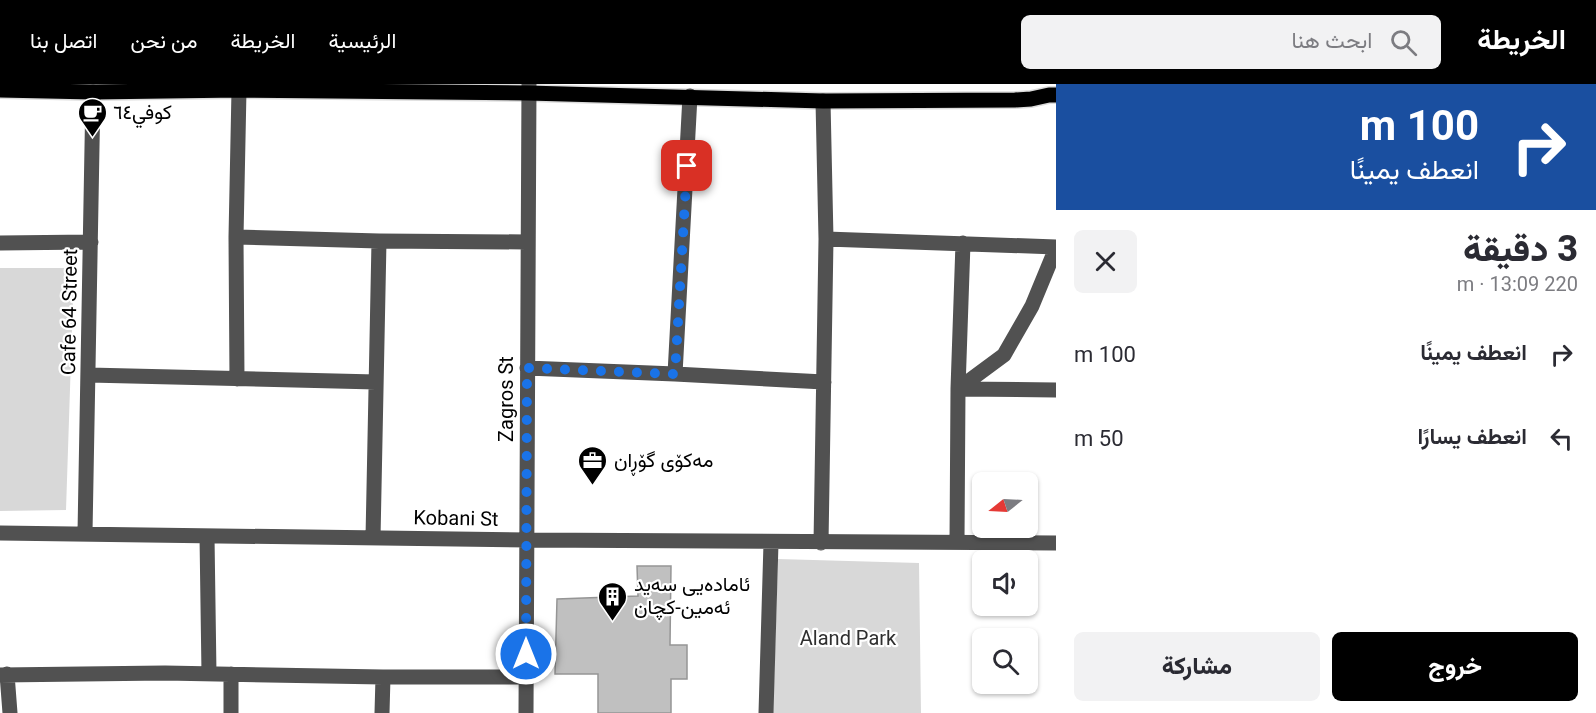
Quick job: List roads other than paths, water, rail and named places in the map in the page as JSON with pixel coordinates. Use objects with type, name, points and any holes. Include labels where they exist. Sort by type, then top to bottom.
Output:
[{"type":"main road","points":[[0,90],[93,92],[528,88],[824,101],[1015,100],[1031,99],[1052,91]]},
{"type":"street","name":"Zagros St","points":[[526,713],[528,88]]},
{"type":"street","points":[[237,379],[236,237],[239,90]]},
{"type":"street","name":"Cafe 64 Street","points":[[86,533],[93,92]]},
{"type":"street","points":[[675,374],[690,96]]},
{"type":"street","points":[[820,543],[826,239],[824,101]]},
{"type":"street","points":[[236,237],[527,242]]},
{"type":"street","points":[[826,239],[1056,247],[1032,306],[1004,355],[958,388]]},
{"type":"street","points":[[373,538],[379,241]]},
{"type":"street","points":[[0,243],[91,242]]},
{"type":"street","points":[[957,542],[958,388],[963,243]]},
{"type":"street","points":[[527,368],[824,382]]},
{"type":"street","points":[[88,375],[376,382]]},
{"type":"street","points":[[958,388],[1056,390]]},
{"type":"street","name":"Kobani St","points":[[0,533],[771,543],[1056,543]]},
{"type":"street","points":[[207,536],[209,674]]},
{"type":"street","points":[[766,713],[771,543]]},
{"type":"street","points":[[10,713],[4,675],[165,672],[383,677],[526,676]]},
{"type":"street","points":[[231,674],[231,713]]},
{"type":"street","points":[[382,713],[383,677]]},
{"type":"place","name":"كوفي٦٤","points":[[92,138]]},
{"type":"place","name":"مەکۆی گۆڕان","points":[[593,486]]},
{"type":"place","name":"ئامادەیی سەید ئەمین-کچان","points":[[613,622]]},
{"type":"park label","name":"Aland Park","points":[[848,638]]}]
